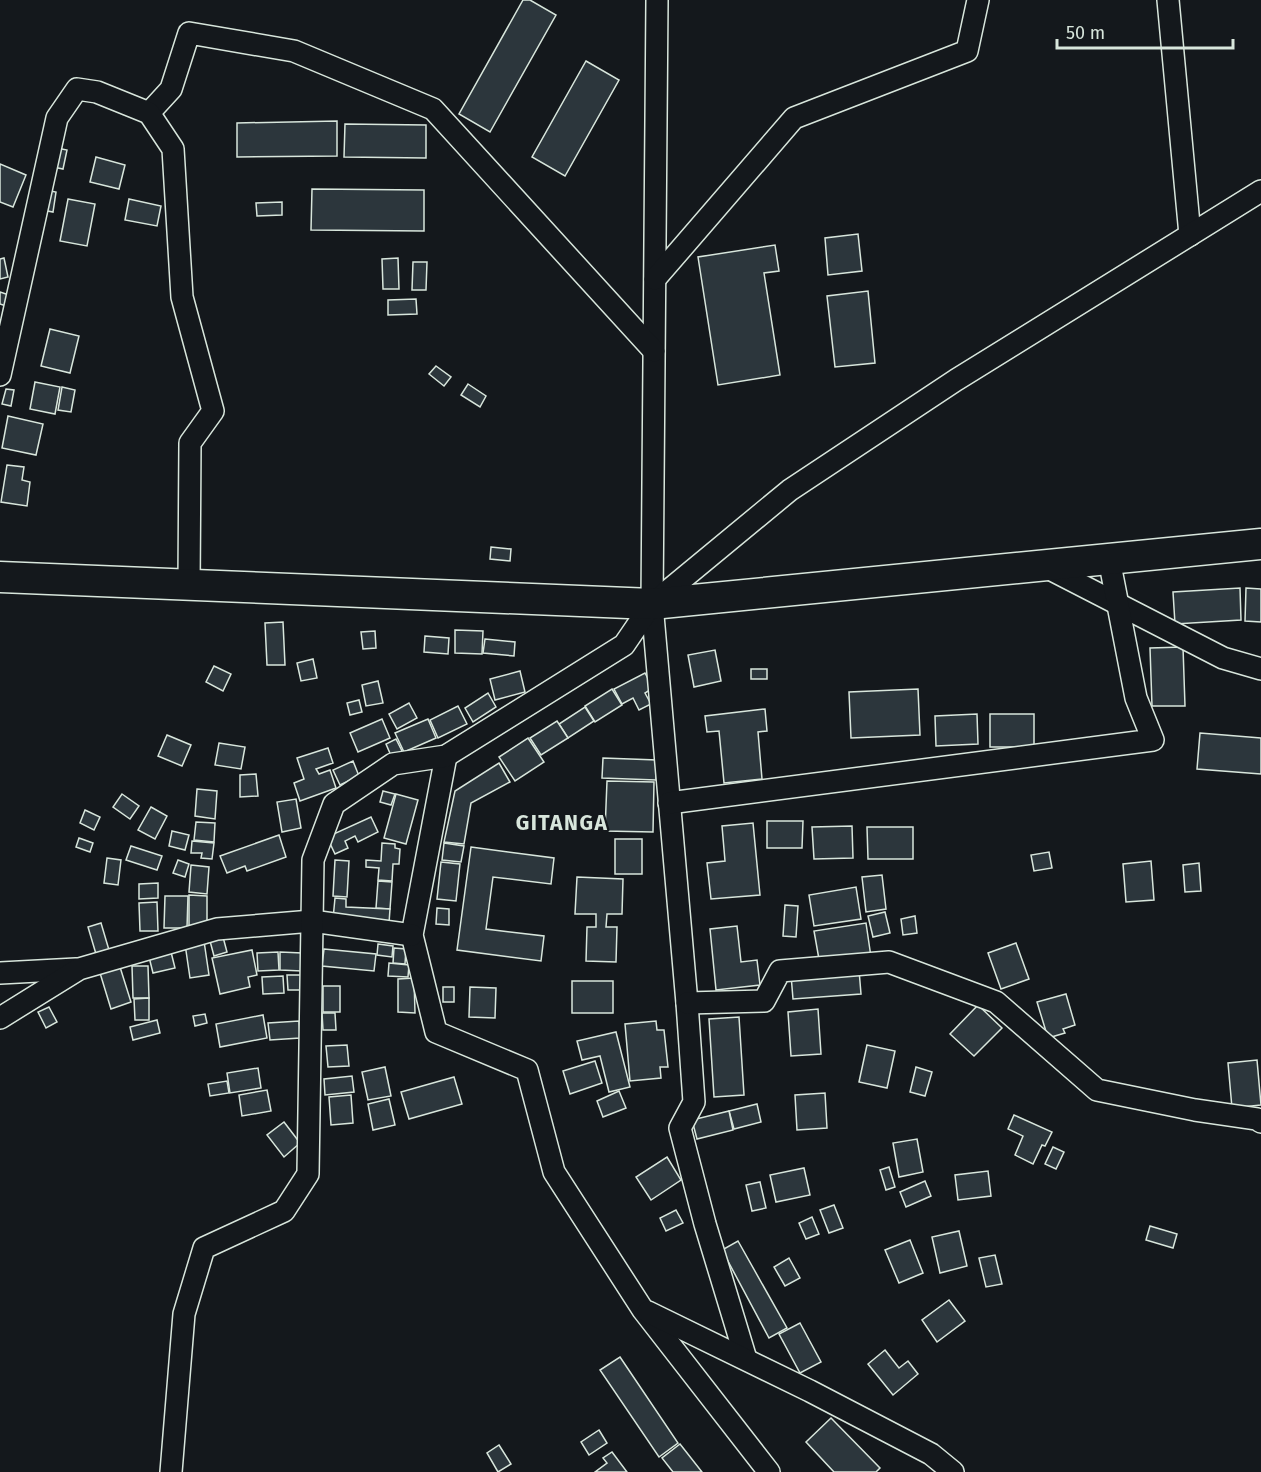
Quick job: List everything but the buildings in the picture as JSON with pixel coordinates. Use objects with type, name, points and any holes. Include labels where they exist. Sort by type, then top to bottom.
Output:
[{"type":"main road","points":[[0,576],[651,604],[1261,544]]},
{"type":"street","points":[[657,0],[651,604],[687,1003],[693,1102],[680,1128],[705,1224],[746,1359]]},
{"type":"street","points":[[655,279],[794,118],[967,51],[978,0]]},
{"type":"street","points":[[1168,0],[1190,235]]},
{"type":"street","points":[[149,113],[171,89],[189,33],[294,51],[433,109],[654,351]]},
{"type":"street","points":[[0,375],[57,118],[77,89],[97,92],[149,113],[173,149],[182,297],[213,411],[190,443],[189,585]]},
{"type":"street","points":[[171,1472],[184,1314],[204,1248],[284,1211],[308,1174],[313,860],[334,804],[393,764],[446,756],[624,645],[651,604],[790,490],[956,380],[1261,191]]},
{"type":"street","points":[[669,803],[1153,740],[1136,698],[1109,559]]},
{"type":"street","points":[[1044,566],[1223,658],[1261,669]]},
{"type":"street","points":[[446,756],[412,935],[436,1032],[527,1070],[554,1172],[642,1310],[769,1472]]},
{"type":"street","points":[[0,973],[79,969],[217,929],[312,921],[412,935]]},
{"type":"street","points":[[687,1003],[764,1001],[780,971],[889,962],[996,1002],[1097,1090],[1195,1110],[1257,1119],[1261,1122]]},
{"type":"street","points":[[0,1018],[79,969]]},
{"type":"street","points":[[642,1310],[746,1359],[932,1454],[953,1472]]},
{"type":"district","name":"GITANGA","points":[[562,823]]}]
